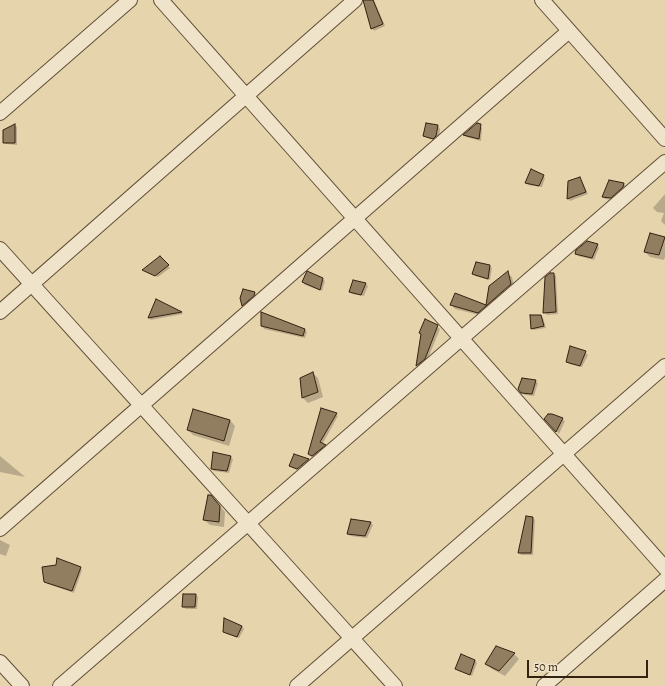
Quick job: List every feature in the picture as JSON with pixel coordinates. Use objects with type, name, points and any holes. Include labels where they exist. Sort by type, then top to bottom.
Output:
[{"type":"street","points":[[0,113],[130,0]]},
{"type":"street","points":[[161,0],[665,568]]},
{"type":"street","points":[[0,312],[355,0]]},
{"type":"street","points":[[542,0],[665,140]]},
{"type":"street","points":[[0,529],[570,31]]},
{"type":"street","points":[[60,686],[665,162]]},
{"type":"street","points":[[0,250],[395,686]]},
{"type":"street","points":[[297,686],[665,366]]},
{"type":"street","points":[[544,686],[665,580]]},
{"type":"street","points":[[0,662],[22,686]]},
{"type":"building","points":[[363,0],[373,0],[383,24],[371,29]]},
{"type":"building","points":[[426,123],[438,125],[436,136],[433,139],[423,136]]},
{"type":"building","points":[[477,123],[481,124],[479,139],[463,135]]},
{"type":"building","points":[[15,124],[15,143],[3,143],[3,130]]},
{"type":"building","points":[[531,169],[544,175],[539,186],[525,183]]},
{"type":"building","points":[[580,177],[586,192],[567,199],[568,181]]},
{"type":"building","points":[[609,180],[624,183],[623,187],[611,198],[602,197]]},
{"type":"building","points":[[650,233],[665,237],[659,255],[644,252]]},
{"type":"building","points":[[587,241],[598,244],[592,258],[575,254],[576,250]]},
{"type":"building","points":[[160,256],[169,265],[155,276],[142,270]]},
{"type":"building","points":[[476,262],[490,265],[488,279],[472,274]]},
{"type":"building","points":[[307,271],[323,278],[320,290],[302,282]]},
{"type":"building","points":[[508,271],[511,284],[478,313],[450,305],[455,293],[486,305],[489,286]]},
{"type":"building","points":[[550,273],[554,273],[556,312],[543,313],[545,277]]},
{"type":"building","points":[[353,280],[366,283],[361,295],[349,292]]},
{"type":"building","points":[[243,289],[255,292],[254,296],[242,306],[240,298]]},
{"type":"building","points":[[156,299],[182,312],[148,318]]},
{"type":"building","points":[[261,312],[305,329],[303,336],[261,326]]},
{"type":"building","points":[[530,315],[541,315],[544,326],[531,329]]},
{"type":"building","points":[[425,319],[438,325],[425,359],[416,366],[421,334],[419,333]]},
{"type":"building","points":[[570,346],[586,351],[580,366],[566,362]]},
{"type":"building","points":[[313,372],[318,392],[302,398],[300,378]]},
{"type":"building","points":[[522,378],[536,380],[532,394],[521,393],[518,389]]},
{"type":"building","points":[[321,408],[337,413],[320,442],[326,445],[312,456],[308,454]]},
{"type":"building","points":[[193,409],[230,420],[224,441],[187,430]]},
{"type":"building","points":[[548,414],[563,418],[556,432],[544,419]]},
{"type":"building","points":[[213,452],[231,456],[227,471],[211,469]]},
{"type":"building","points":[[294,454],[309,459],[297,469],[289,466]]},
{"type":"building","points":[[208,495],[211,495],[220,506],[219,522],[203,520]]},
{"type":"building","points":[[526,516],[533,517],[531,553],[518,553]]},
{"type":"building","points":[[351,519],[371,522],[365,536],[347,534]]},
{"type":"building","points":[[57,558],[81,567],[72,591],[44,582],[42,567],[56,565]]},
{"type":"building","points":[[183,594],[196,594],[195,607],[182,607]]},
{"type":"building","points":[[224,618],[242,626],[237,637],[223,632]]},
{"type":"building","points":[[496,646],[515,653],[499,671],[485,664]]},
{"type":"building","points":[[461,654],[475,660],[470,675],[455,669]]}]
